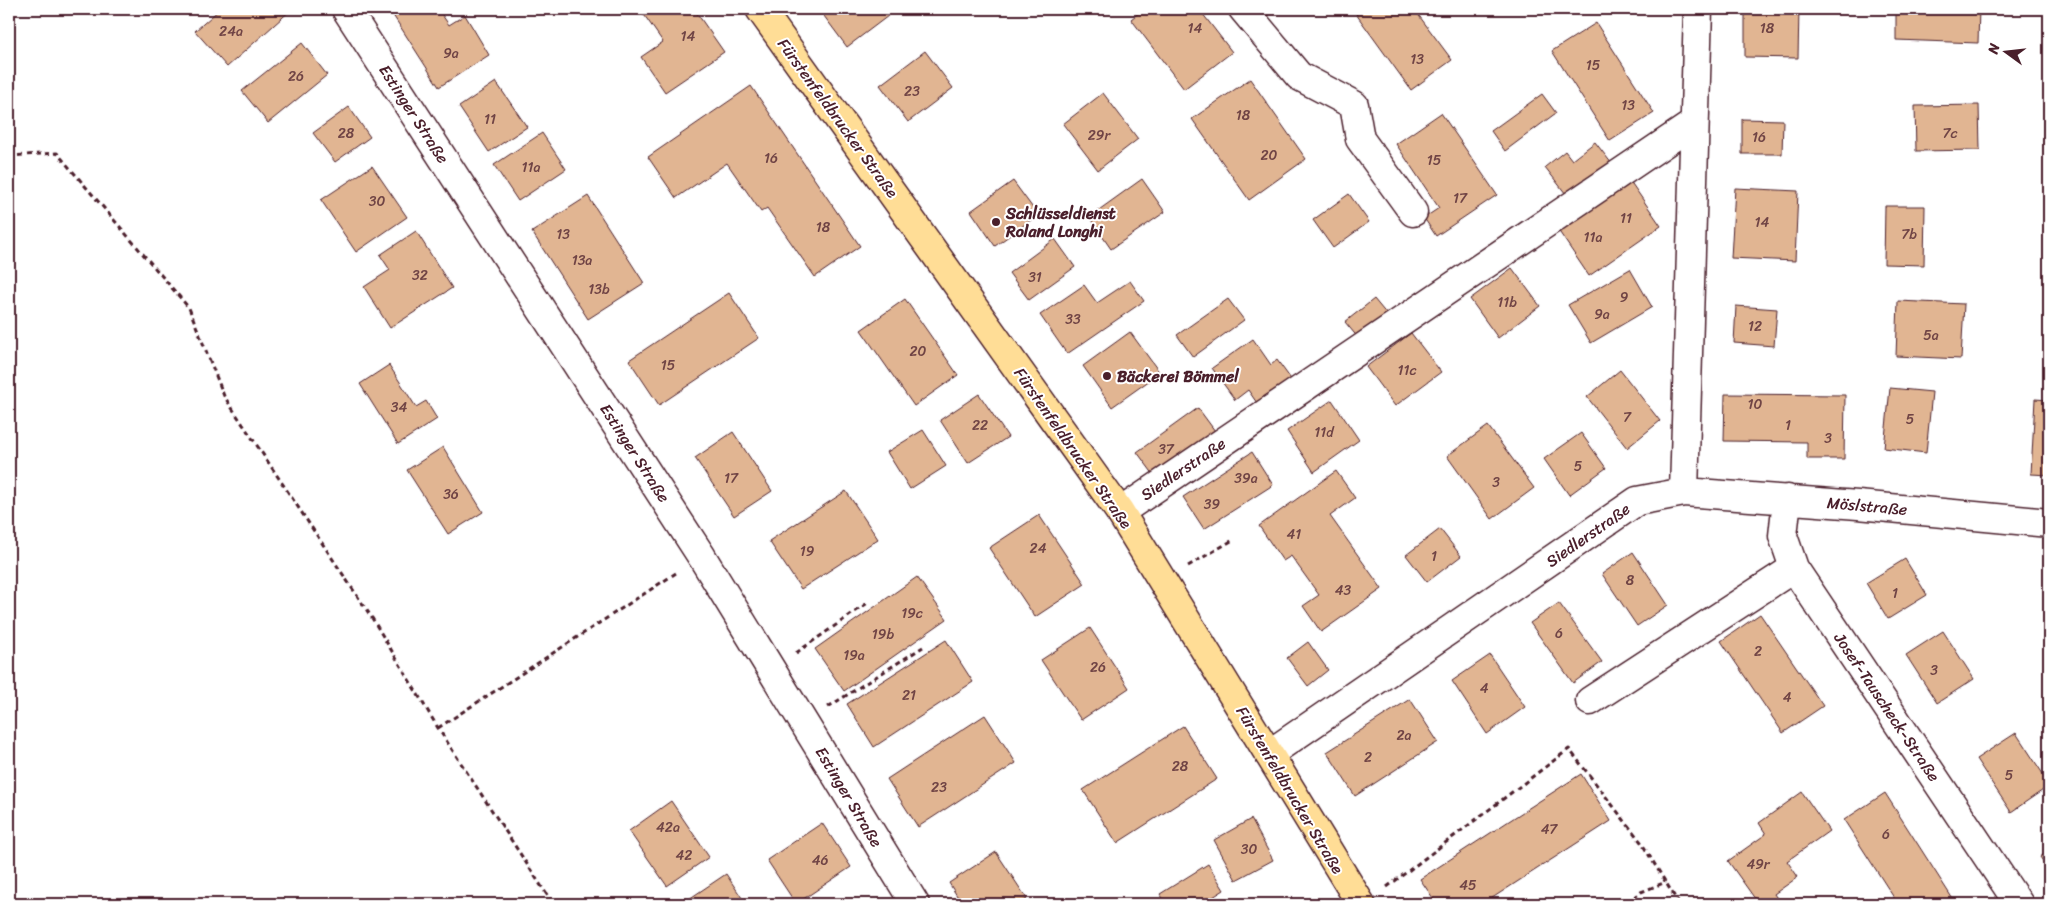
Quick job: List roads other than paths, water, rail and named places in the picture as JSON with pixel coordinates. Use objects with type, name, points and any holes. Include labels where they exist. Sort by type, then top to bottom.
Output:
[{"type":"main road","name":"Fürstenfeldbrucker Straße","points":[[760,9],[1120,512],[1269,754],[1370,898]]},
{"type":"street","name":"Estinger Straße","points":[[346,9],[702,557],[914,904]]},
{"type":"street","points":[[1243,9],[1299,76],[1354,105],[1360,139],[1413,212]]},
{"type":"street","points":[[1684,492],[1698,9]]},
{"type":"street","name":"Siedlerstraße","points":[[1120,512],[1694,124]]},
{"type":"street","name":"Siedlerstraße","points":[[1269,754],[1637,501],[1684,492]]},
{"type":"street","name":"Möslstraße","points":[[1684,492],[1787,499],[2049,524]]},
{"type":"street","name":"Josef-Tauscheck-Straße","points":[[1787,499],[1783,536],[1794,568],[2019,904]]},
{"type":"street","points":[[1590,701],[1794,568]]},
{"type":"place","name":"Schlüsseldienst Roland Longhi","points":[[996,222]]},
{"type":"place","name":"Bäckerei Bömmel","points":[[1107,376]]}]
